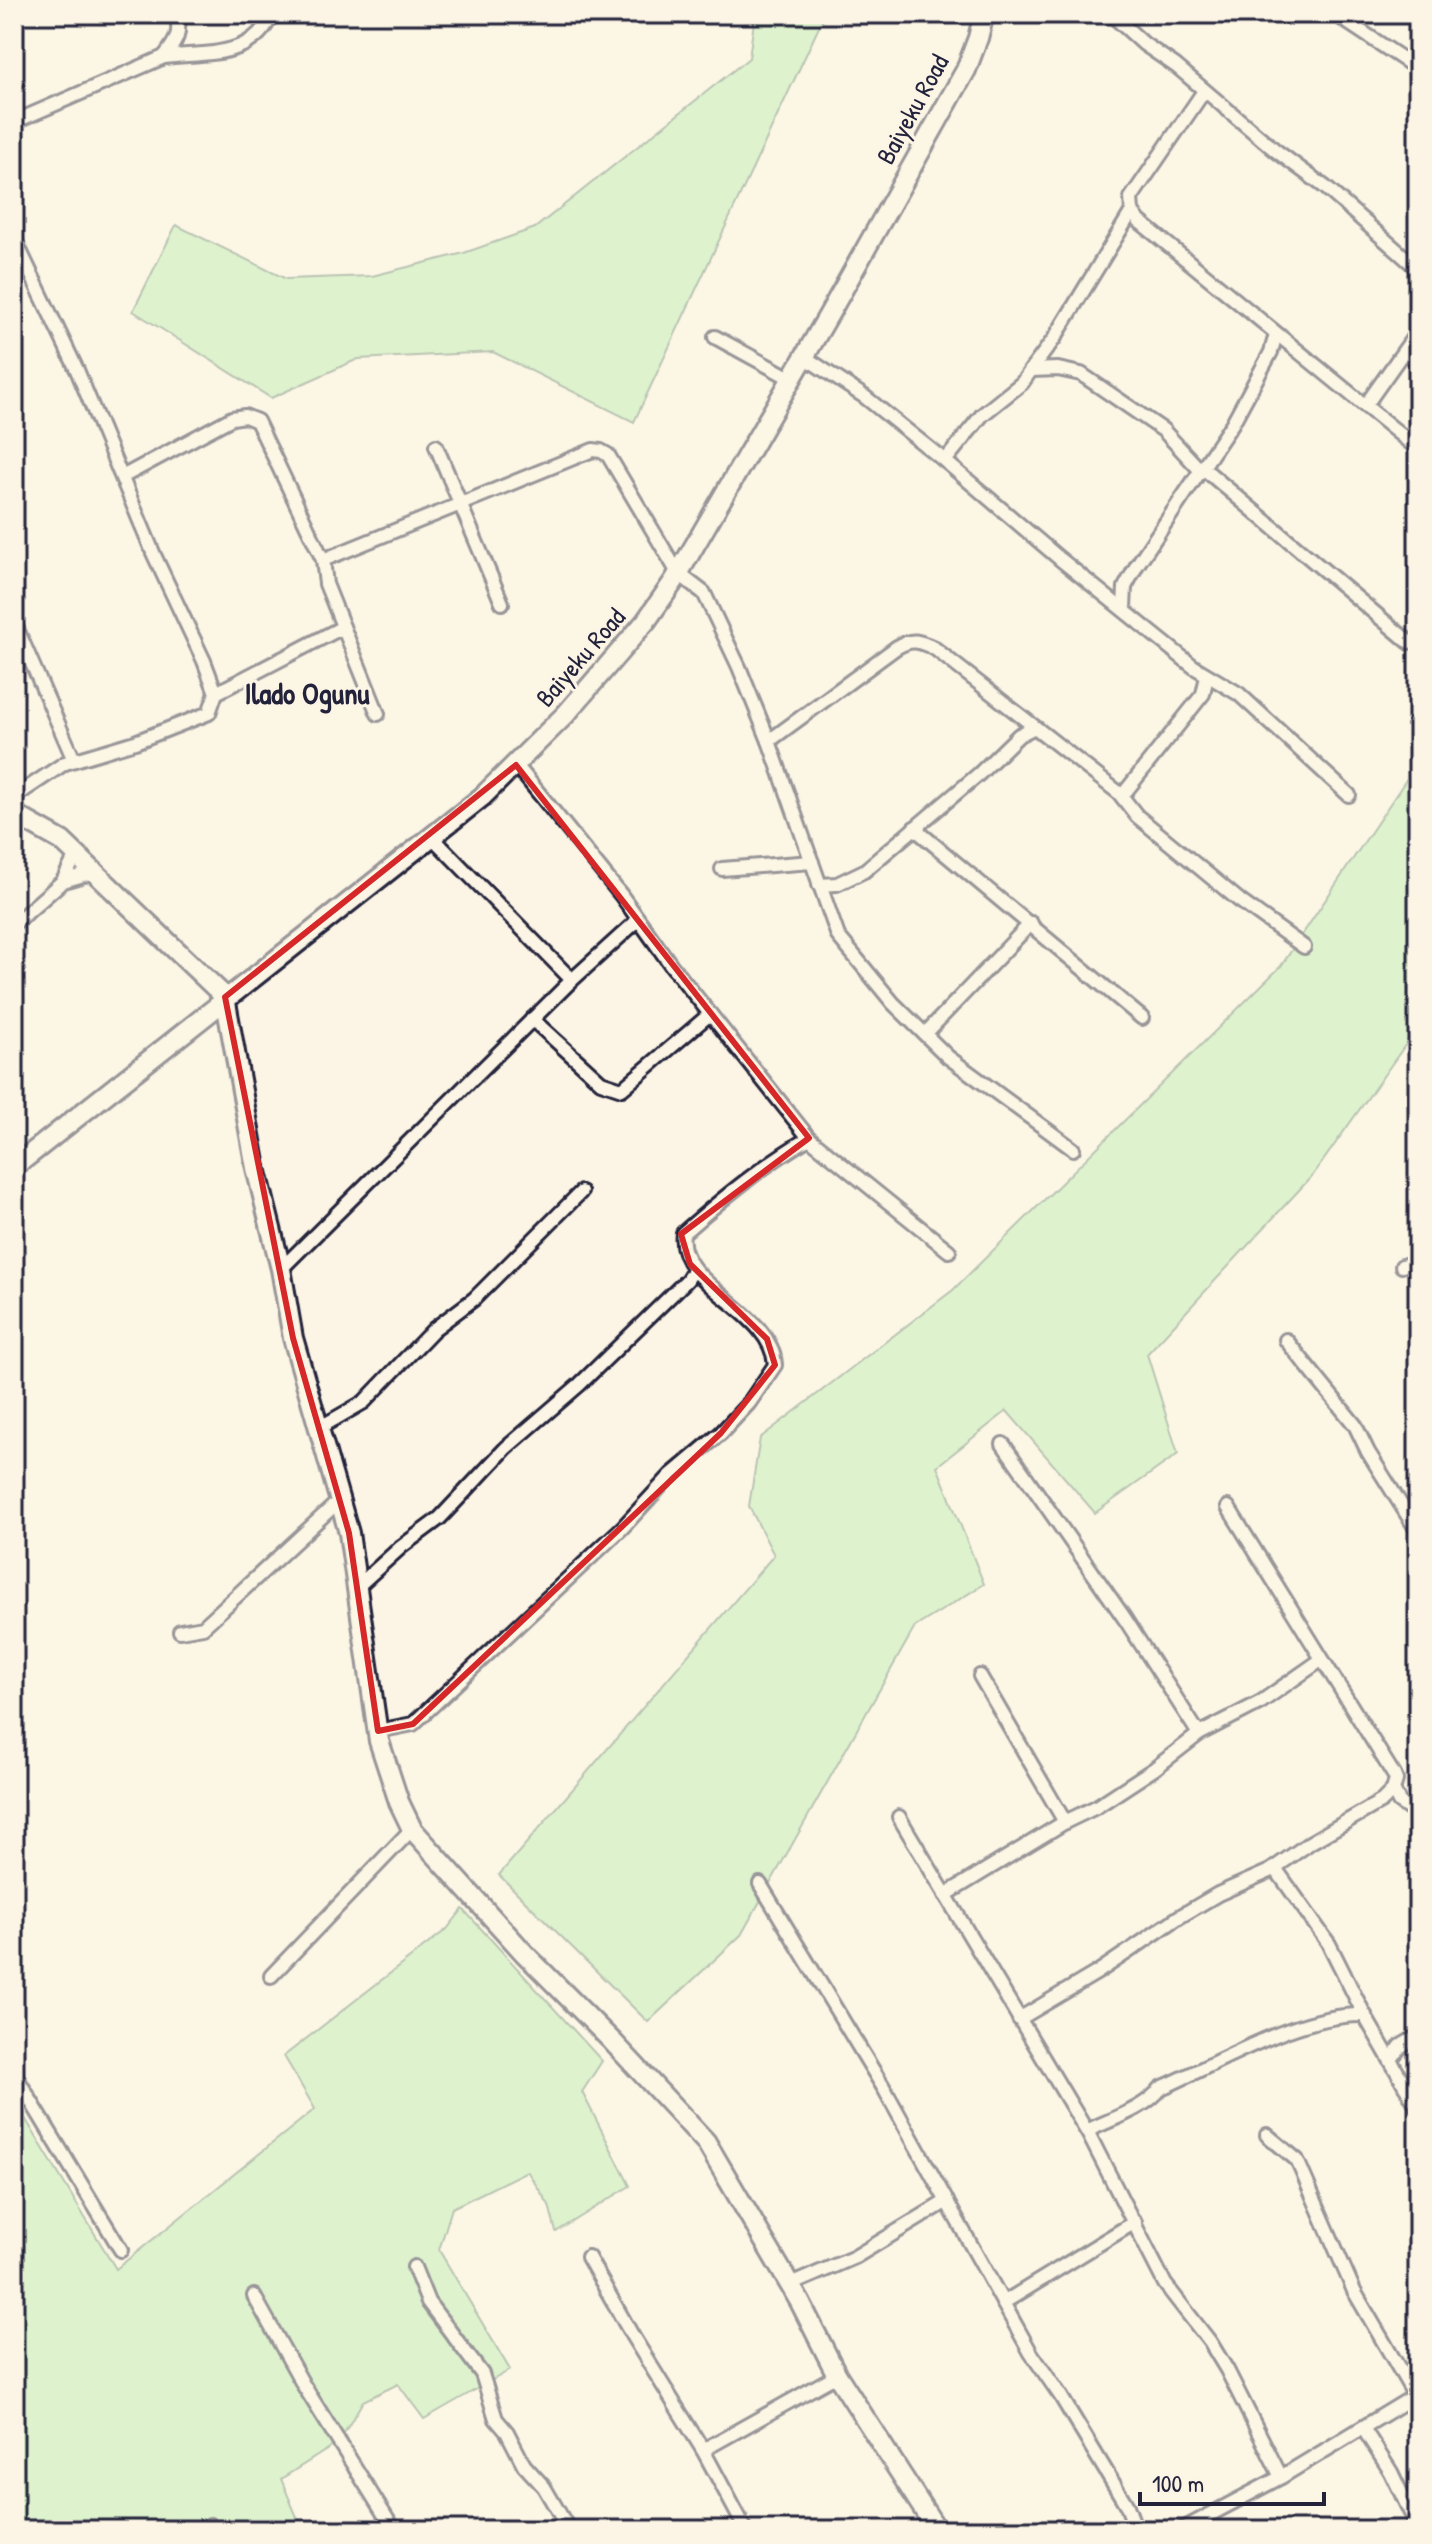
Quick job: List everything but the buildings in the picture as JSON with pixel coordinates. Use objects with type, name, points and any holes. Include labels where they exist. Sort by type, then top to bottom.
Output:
[{"type":"street","points":[[164,57],[180,31],[176,14]]},
{"type":"street","points":[[14,122],[164,57],[241,48],[266,28],[272,14]]},
{"type":"street","name":"Baiyeku Road","points":[[14,1167],[225,997],[352,902],[482,797],[565,715],[646,621],[678,573],[966,70],[984,14]]},
{"type":"street","points":[[1111,14],[1275,150],[1325,187],[1418,269]]},
{"type":"street","points":[[1335,14],[1418,69]]},
{"type":"street","points":[[1204,91],[1131,198],[1132,211],[1139,221],[1418,449]]},
{"type":"street","points":[[945,461],[982,415],[1022,383],[1054,339],[1132,211]]},
{"type":"street","points":[[14,238],[77,370],[163,576],[216,693],[209,713],[135,742],[74,760],[14,797]]},
{"type":"street","points":[[1365,406],[1418,331]]},
{"type":"street","points":[[715,337],[790,378]]},
{"type":"street","points":[[1124,608],[1125,587],[1137,565],[1232,424],[1271,352],[1282,338]]},
{"type":"street","points":[[803,356],[865,397],[1207,676],[1239,694],[1349,795]]},
{"type":"street","points":[[1031,370],[1058,369],[1081,374],[1163,430],[1202,469],[1409,642]]},
{"type":"street","points":[[122,477],[232,418],[245,416],[257,421],[323,560],[326,584],[378,714]]},
{"type":"street","points":[[436,446],[502,603]]},
{"type":"street","points":[[323,560],[593,450],[608,455],[678,573],[704,593],[769,741],[838,936],[893,1003],[953,1062],[1073,1149]]},
{"type":"street","points":[[1105,594],[1125,587]]},
{"type":"street","points":[[14,622],[74,760]]},
{"type":"street","points":[[216,693],[343,627]]},
{"type":"street","points":[[769,741],[908,640],[917,640],[934,648],[1122,796],[1137,816],[1177,850],[1304,947]]},
{"type":"street","points":[[1122,796],[1203,694],[1207,676]]},
{"type":"street","points":[[1019,717],[1019,735]]},
{"type":"street","points":[[819,885],[837,884],[864,871],[980,773],[1019,735],[1033,728]]},
{"type":"street","points":[[516,765],[809,1138],[949,1251]]},
{"type":"street","points":[[14,814],[62,841],[225,997],[256,1168],[281,1269],[293,1338],[349,1533],[378,1731],[399,1802],[412,1829],[525,1954],[706,2142],[790,2285],[837,2375],[937,2530]]},
{"type":"street","points":[[914,828],[1142,1018]]},
{"type":"street","points":[[432,837],[572,980]]},
{"type":"street","points":[[14,924],[63,881],[76,855]]},
{"type":"street","points":[[722,869],[812,862]]},
{"type":"street","points":[[63,881],[94,872]]},
{"type":"street","points":[[281,1269],[532,1019],[638,920]]},
{"type":"street","points":[[925,1034],[1031,923]]},
{"type":"street","points":[[532,1019],[601,1082],[622,1089],[710,1014]]},
{"type":"street","points":[[378,1731],[413,1724],[622,1528],[671,1475],[721,1433],[749,1403],[775,1365],[773,1352],[767,1339],[742,1311],[694,1269],[683,1246],[683,1233],[778,1156],[809,1138]]},
{"type":"street","points":[[319,1428],[364,1402],[434,1329],[474,1299],[581,1192]]},
{"type":"street","points":[[1402,1266],[1418,1261]]},
{"type":"street","points":[[357,1587],[401,1547],[440,1518],[506,1448],[579,1385],[687,1280],[694,1269]]},
{"type":"street","points":[[1286,1340],[1355,1425],[1368,1452],[1414,1516],[1418,1532]]},
{"type":"street","points":[[1003,1444],[1125,1619],[1199,1734]]},
{"type":"street","points":[[180,1631],[203,1627],[340,1500]]},
{"type":"street","points":[[1228,1507],[1394,1775],[1396,1796],[1418,1815]]},
{"type":"street","points":[[945,1895],[1065,1822],[1096,1807],[1154,1769],[1199,1734],[1261,1702],[1321,1660]]},
{"type":"street","points":[[980,1676],[1065,1822]]},
{"type":"street","points":[[1019,2019],[1098,1972],[1205,1901],[1275,1868],[1311,1842],[1396,1796]]},
{"type":"street","points":[[899,1817],[1087,2131],[1165,2284],[1210,2342],[1227,2370],[1281,2477]]},
{"type":"street","points":[[271,1976],[412,1829]]},
{"type":"street","points":[[1275,1868],[1329,1944],[1418,2108]]},
{"type":"street","points":[[760,1884],[885,2090],[1031,2353],[1127,2506],[1136,2530]]},
{"type":"street","points":[[1087,2131],[1155,2096],[1161,2088],[1244,2049],[1334,2017],[1365,2015]]},
{"type":"street","points":[[1391,2059],[1401,2046],[1418,2036]]},
{"type":"street","points":[[1382,2043],[1401,2046]]},
{"type":"street","points":[[14,2073],[121,2250]]},
{"type":"street","points":[[1181,2530],[1281,2477],[1416,2395],[1354,2291],[1297,2160],[1267,2135]]},
{"type":"street","points":[[790,2285],[855,2257],[947,2201]]},
{"type":"street","points":[[1003,2303],[1135,2222]]},
{"type":"street","points":[[588,2257],[703,2450],[746,2530]]},
{"type":"street","points":[[414,2267],[428,2302],[482,2374],[496,2419],[507,2432],[524,2465],[544,2487],[569,2530]]},
{"type":"street","points":[[254,2296],[304,2386],[394,2530]]},
{"type":"street","points":[[703,2450],[837,2375]]},
{"type":"street","points":[[1363,2428],[1391,2472],[1418,2528]]},
{"type":"highlighted area","points":[[516,765],[809,1138],[681,1234],[690,1264],[767,1339],[775,1365],[721,1433],[413,1724],[378,1731],[349,1533],[293,1338],[225,997]]},
{"type":"green space","points":[[755,14],[825,14],[634,422],[493,352],[358,359],[271,398],[133,311],[176,225],[286,279],[372,276],[464,253],[535,228],[749,58]]},
{"type":"green space","points":[[1418,762],[1418,1027],[1313,1175],[1147,1354],[1178,1454],[1095,1513],[1007,1411],[937,1466],[984,1584],[915,1627],[741,1935],[648,2022],[499,1875],[774,1555],[749,1506],[760,1438],[953,1290],[1281,966]]},
{"type":"green space","points":[[463,1909],[602,2061],[582,2092],[630,2186],[556,2232],[549,2205],[527,2171],[452,2208],[439,2250],[510,2370],[424,2419],[398,2384],[363,2401],[339,2442],[281,2479],[299,2522],[283,2530],[14,2530],[14,2100],[116,2269],[315,2109],[284,2056],[447,1929]]},
{"type":"district","name":"Ilado Ogunu","points":[[307,693]]}]
